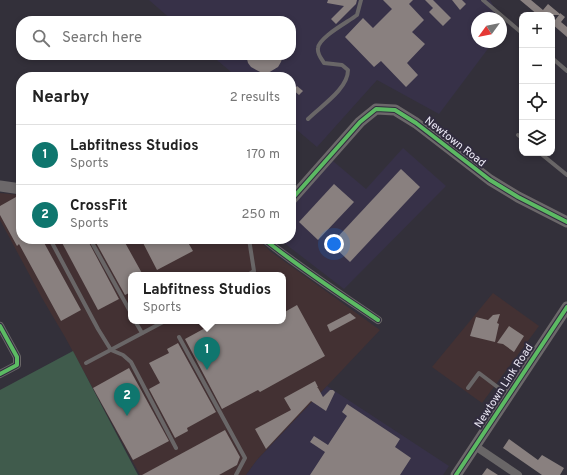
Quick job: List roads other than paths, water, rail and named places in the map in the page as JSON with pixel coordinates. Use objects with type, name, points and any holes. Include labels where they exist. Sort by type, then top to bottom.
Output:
[{"type":"street","name":"Newtown Road","points":[[296,194],[360,122],[376,109],[395,110],[416,123],[490,180],[518,197],[567,222]]},
{"type":"street","points":[[0,186],[16,188]]},
{"type":"street","points":[[270,244],[289,260],[309,272],[378,320]]},
{"type":"street","name":"Newtown Link Road","points":[[456,475],[567,307]]},
{"type":"street","points":[[0,326],[17,357],[17,365],[0,374]]},
{"type":"street","points":[[475,446],[518,475]]},
{"type":"lane","points":[[308,119],[340,89],[348,77],[348,70],[342,65],[324,63],[319,56],[318,47],[323,38],[357,15],[361,0]]},
{"type":"lane","points":[[483,0],[519,30]]},
{"type":"lane","points":[[555,60],[567,70]]},
{"type":"lane","points":[[544,156],[567,175]]},
{"type":"lane","points":[[53,244],[98,329],[111,350],[123,355],[131,362],[176,448]]},
{"type":"lane","points":[[93,244],[128,308]]},
{"type":"lane","points":[[250,244],[254,271],[252,272]]},
{"type":"lane","points":[[137,324],[142,333]]},
{"type":"lane","points":[[86,363],[159,324]]},
{"type":"lane","points":[[179,337],[245,458],[236,475]]},
{"type":"lane","points":[[468,388],[479,373],[508,395]]},
{"type":"place","name":"Labfitness Studios","points":[[207,370]]},
{"type":"place","name":"CrossFit","points":[[127,416]]}]
